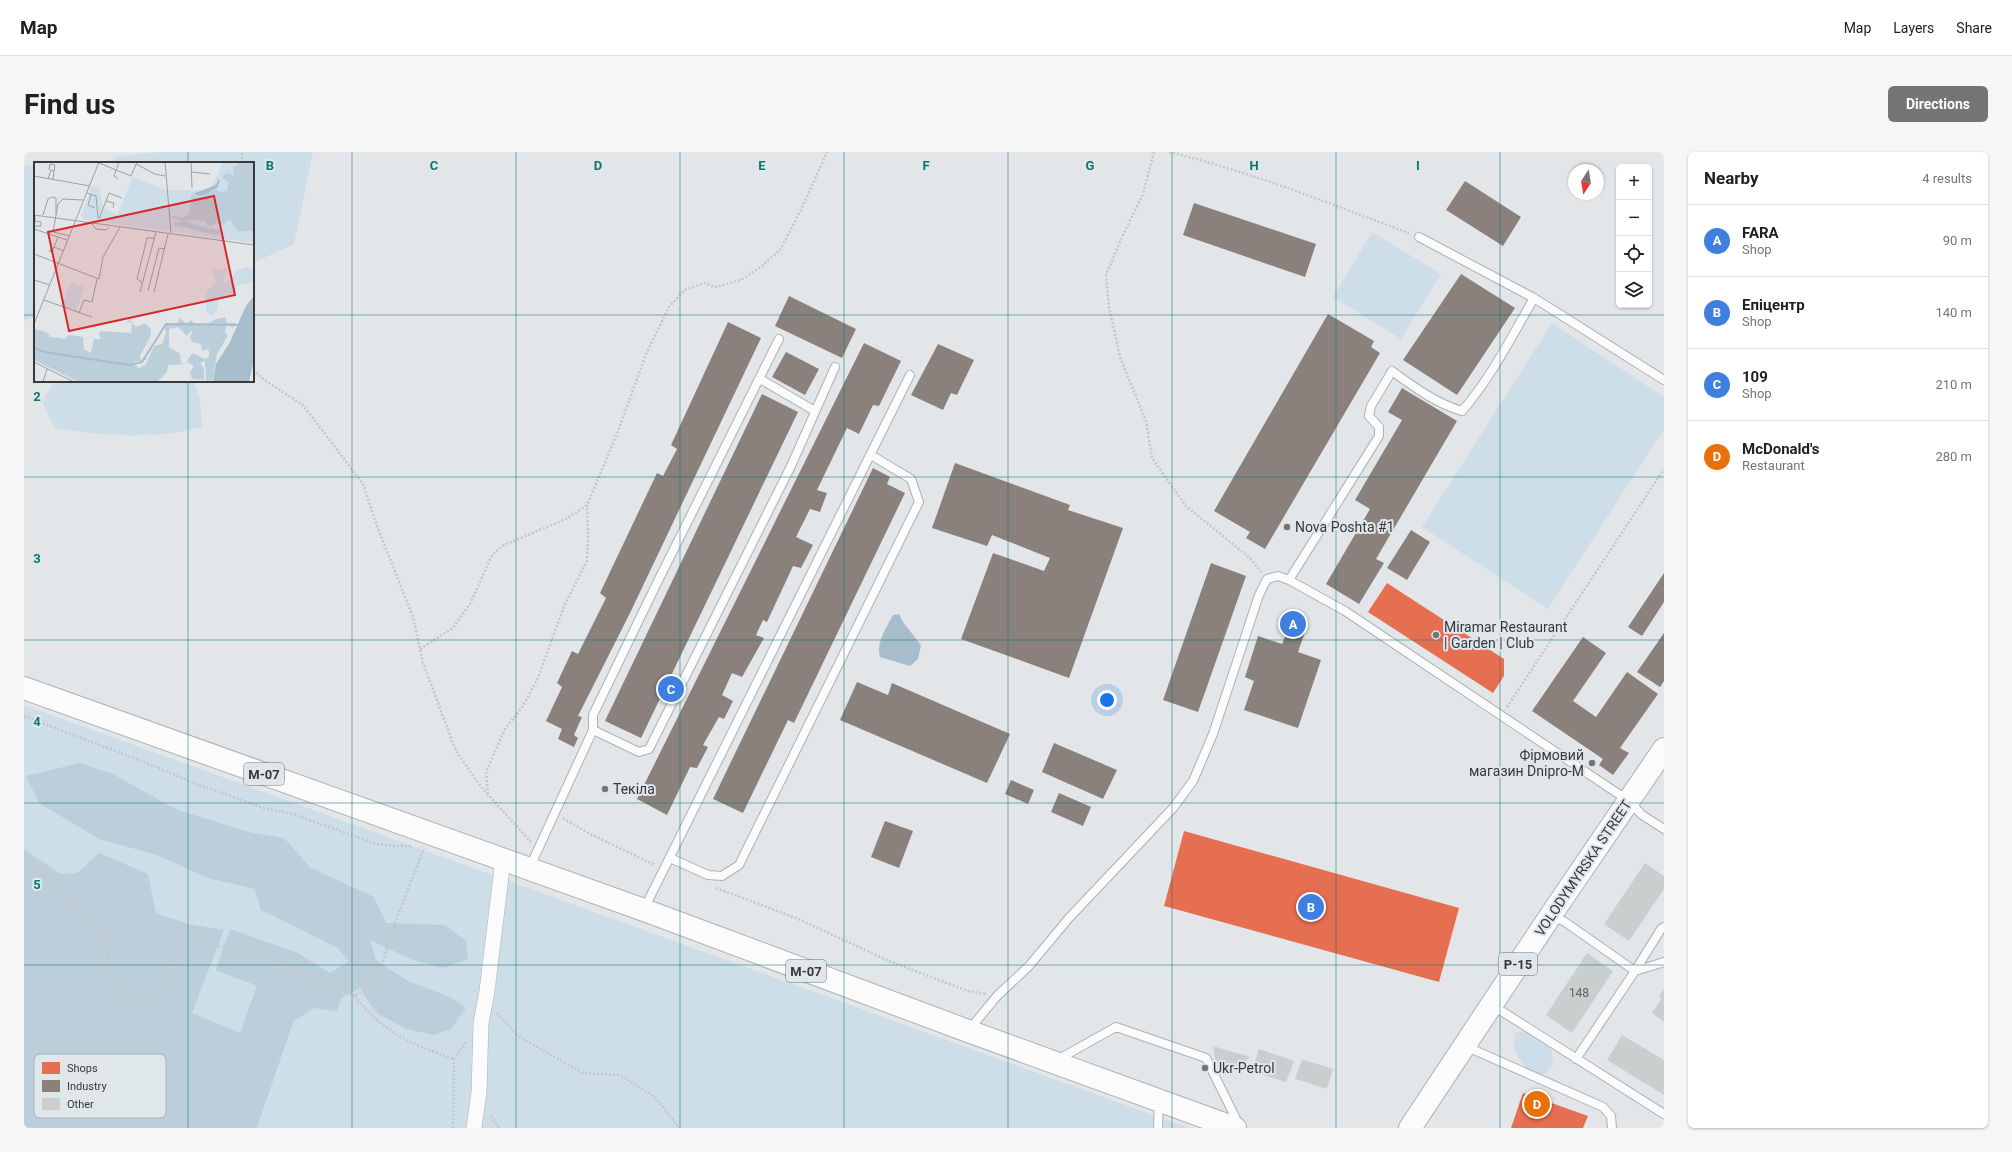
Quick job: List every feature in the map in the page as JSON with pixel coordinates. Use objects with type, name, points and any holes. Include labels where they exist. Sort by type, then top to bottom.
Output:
[{"type":"main road","name":"М-07","points":[[24,688],[644,910],[968,1031],[1235,1128]]},
{"type":"main road","name":"VOLODYMYRSKA STREET","points":[[1410,1128],[1551,915],[1664,749]]},
{"type":"street","points":[[474,1128],[478,1092],[481,1023],[487,991],[503,860]]},
{"type":"lane","points":[[1419,237],[1534,298],[1664,380]]},
{"type":"lane","points":[[1289,580],[1379,436],[1379,427],[1368,416],[1392,371],[1414,387],[1452,408],[1462,411],[1471,401],[1534,298]]},
{"type":"lane","points":[[529,870],[593,730],[593,715],[779,339]]},
{"type":"lane","points":[[593,730],[639,752],[649,749],[791,466],[835,368]]},
{"type":"lane","points":[[644,910],[910,375]]},
{"type":"lane","points":[[760,379],[815,411]]},
{"type":"lane","points":[[670,858],[708,875],[722,876],[739,866],[918,502],[911,479],[871,456]]},
{"type":"lane","points":[[968,1031],[997,996],[1029,966],[1074,912],[1173,808],[1193,781],[1212,734],[1259,595],[1267,579],[1278,576],[1289,580],[1345,611],[1629,801],[1642,815],[1664,829]]},
{"type":"lane","points":[[1551,915],[1565,922],[1635,971]]},
{"type":"lane","points":[[1576,1058],[1635,971],[1661,929],[1664,927]]},
{"type":"lane","points":[[1635,971],[1664,962]]},
{"type":"lane","points":[[1491,1006],[1664,1114]]},
{"type":"lane","points":[[1054,1062],[1116,1027],[1206,1058],[1241,1128]]},
{"type":"lane","points":[[1465,1046],[1603,1107],[1611,1116],[1612,1128]]},
{"type":"lane","points":[[1158,1128],[1159,1100]]},
{"type":"path","points":[[488,794],[486,772],[505,729],[523,706],[538,678],[564,606],[587,561],[587,505],[617,434],[646,354],[669,307],[685,290],[704,283],[715,287],[741,280],[762,266],[780,250],[801,210],[827,152]]},
{"type":"path","points":[[1154,152],[1143,194],[1122,237],[1106,275],[1109,307],[1120,357],[1146,421],[1152,458],[1186,506],[1251,559],[1267,579]]},
{"type":"path","points":[[1170,152],[1230,168],[1302,193],[1419,237]]},
{"type":"path","points":[[254,371],[266,381],[303,405],[363,484],[377,526],[413,617],[423,663],[456,751],[488,794],[538,849]]},
{"type":"path","points":[[1501,716],[1664,469]]},
{"type":"path","points":[[420,649],[453,628],[471,602],[492,555],[504,545],[566,519],[587,505]]},
{"type":"path","points":[[24,716],[263,808],[293,814],[376,844],[393,846],[424,846],[380,967],[373,982],[356,996]]},
{"type":"path","points":[[554,813],[590,834],[665,869]]},
{"type":"path","points":[[24,867],[54,880],[73,907],[86,915],[99,928],[106,940],[108,957],[107,976],[118,991],[131,998],[157,994],[170,974],[178,947],[184,942],[242,950],[276,961],[356,996],[368,1013],[388,1030],[431,1051],[454,1059]]},
{"type":"path","points":[[715,887],[796,918],[889,961],[968,991],[997,996]]},
{"type":"path","points":[[487,991],[499,1018],[518,1036],[583,1073],[620,1075],[655,1097],[679,1128]]},
{"type":"path","points":[[453,1128],[454,1059],[481,1023]]},
{"type":"shaded area","points":[[161,152],[313,152],[294,244],[254,263],[254,162],[110,162],[117,156]]},
{"type":"shaded area","points":[[27,164],[34,166],[34,317],[24,321],[24,167]]},
{"type":"shaded area","points":[[1372,232],[1441,274],[1401,339],[1333,297]]},
{"type":"shaded area","points":[[1552,323],[1664,397],[1664,429],[1548,609],[1422,527]]},
{"type":"shaded area","points":[[54,382],[194,382],[200,399],[202,427],[165,434],[147,435],[110,435],[54,428],[42,401]]},
{"type":"shaded area","points":[[899,614],[903,622],[921,645],[918,659],[910,666],[880,657],[879,646],[882,636],[893,615]]},
{"type":"shaded area","points":[[24,705],[1189,1128],[24,1128]]},
{"type":"shaded area","points":[[80,763],[113,774],[175,809],[249,832],[284,838],[311,868],[374,897],[386,923],[445,925],[466,941],[468,959],[444,968],[415,961],[370,940],[376,960],[408,981],[450,997],[466,1008],[451,1029],[433,1035],[407,1029],[378,1014],[365,997],[361,988],[341,998],[337,1011],[313,1008],[293,1022],[257,1128],[24,1128],[24,849],[60,874],[77,873],[99,853],[148,874],[156,913],[188,924],[224,930],[192,1013],[240,1033],[257,986],[216,970],[230,929],[298,953],[330,973],[349,961],[336,947],[261,910],[255,889],[208,878],[157,855],[99,839],[39,803],[26,776]]},
{"type":"shaded area","points":[[1523,1031],[1552,1049],[1553,1065],[1545,1074],[1533,1074],[1523,1065],[1517,1056],[1514,1046],[1515,1033]]},
{"type":"building: Shops","name":"Miramar Restaurant | Garden | Club","points":[[1387,583],[1504,659],[1504,676],[1493,693],[1368,612]]},
{"type":"building: Shops","points":[[1184,831],[1459,908],[1439,982],[1164,906]]},
{"type":"building: Shops","points":[[1523,1093],[1588,1116],[1583,1128],[1511,1128]]},
{"type":"building: Industry","points":[[1465,181],[1521,217],[1503,246],[1446,210]]},
{"type":"building: Industry","points":[[1194,203],[1316,244],[1305,277],[1183,235]]},
{"type":"building: Industry","points":[[1461,274],[1515,308],[1457,395],[1403,360]]},
{"type":"building: Industry","points":[[789,296],[856,329],[842,358],[775,326]]},
{"type":"building: Industry","points":[[1328,314],[1374,341],[1371,347],[1380,353],[1265,549],[1246,538],[1250,532],[1214,511]]},
{"type":"building: Industry","points":[[728,322],[761,338],[630,613],[578,716],[582,717],[574,735],[578,738],[574,747],[558,739],[562,729],[546,721],[562,687],[557,683],[572,651],[578,654],[606,598],[600,593],[657,473],[663,476],[677,449],[671,445]]},
{"type":"building: Industry","points":[[864,343],[901,361],[879,406],[873,405],[859,434],[847,428],[817,490],[827,493],[820,512],[810,509],[796,537],[813,545],[801,568],[793,566],[767,622],[763,620],[756,635],[764,638],[742,677],[732,673],[722,695],[733,701],[724,719],[719,717],[703,745],[708,747],[697,768],[690,767],[667,815],[637,799]]},
{"type":"building: Industry","points":[[938,344],[974,360],[957,395],[951,393],[943,410],[911,395]]},
{"type":"building: Industry","points":[[786,352],[819,369],[805,395],[772,377]]},
{"type":"building: Industry","points":[[1402,388],[1457,421],[1376,559],[1384,563],[1359,604],[1326,584],[1370,509],[1355,500],[1402,420],[1388,412]]},
{"type":"building: Industry","points":[[762,394],[798,412],[641,738],[605,721]]},
{"type":"building: Industry","points":[[955,463],[1070,505],[1068,510],[1123,528],[1069,678],[961,639],[993,553],[1044,571],[1050,558],[992,535],[987,546],[932,528]]},
{"type":"building: Industry","points":[[873,468],[890,477],[887,484],[905,493],[794,723],[788,720],[743,813],[713,799]]},
{"type":"building: Industry","points":[[1411,530],[1430,542],[1407,580],[1387,568]]},
{"type":"building: Industry","points":[[1211,563],[1246,576],[1198,712],[1163,700]]},
{"type":"building: Industry","points":[[1664,573],[1664,602],[1642,636],[1628,627]]},
{"type":"building: Industry","points":[[1290,624],[1306,629],[1298,652],[1321,660],[1298,728],[1244,710],[1254,681],[1245,677],[1258,636],[1282,644]]},
{"type":"building: Industry","points":[[1664,633],[1664,681],[1660,687],[1637,672]]},
{"type":"building: Industry","points":[[1583,637],[1606,653],[1573,701],[1596,717],[1627,672],[1658,694],[1620,748],[1629,753],[1613,775],[1599,765],[1603,759],[1532,711]]},
{"type":"building: Industry","points":[[857,682],[888,695],[892,683],[1010,734],[987,783],[840,720]]},
{"type":"building: Industry","points":[[1054,743],[1117,770],[1103,799],[1042,772]]},
{"type":"building: Industry","points":[[1011,780],[1034,790],[1028,804],[1005,794]]},
{"type":"building: Industry","points":[[1059,793],[1091,807],[1083,826],[1051,812]]},
{"type":"building: Industry","points":[[885,821],[913,831],[899,868],[871,857]]},
{"type":"building: Other","points":[[1645,863],[1664,876],[1664,889],[1629,941],[1604,924]]},
{"type":"building: Other","points":[[1587,953],[1613,971],[1572,1033],[1546,1015]]},
{"type":"building: Other","points":[[1664,989],[1664,1022],[1652,1013],[1662,998],[1659,996]]},
{"type":"building: Other","points":[[1622,1035],[1664,1060],[1664,1095],[1607,1060]]},
{"type":"building: Other","points":[[1213,1046],[1250,1057],[1233,1072],[1226,1075],[1215,1059]]},
{"type":"building: Other","points":[[1259,1049],[1294,1061],[1286,1082],[1252,1071]]},
{"type":"building: Other","points":[[1302,1059],[1333,1069],[1327,1089],[1295,1079]]},
{"type":"place","name":"Nova Poshta #1","points":[[1287,527]]},
{"type":"place","name":"FARA","points":[[1293,624]]},
{"type":"place","name":"Miramar Restaurant | Garden | Club","points":[[1436,635]]},
{"type":"place","name":"109","points":[[671,689]]},
{"type":"place","name":"Фірмовий магазин Dnipro-M","points":[[1592,763]]},
{"type":"place","name":"Текіла","points":[[605,789]]},
{"type":"place","name":"Епіцентр","points":[[1311,907]]},
{"type":"place","name":"Ukr-Petrol","points":[[1205,1068]]},
{"type":"place","name":"McDonald's","points":[[1537,1104]]}]
